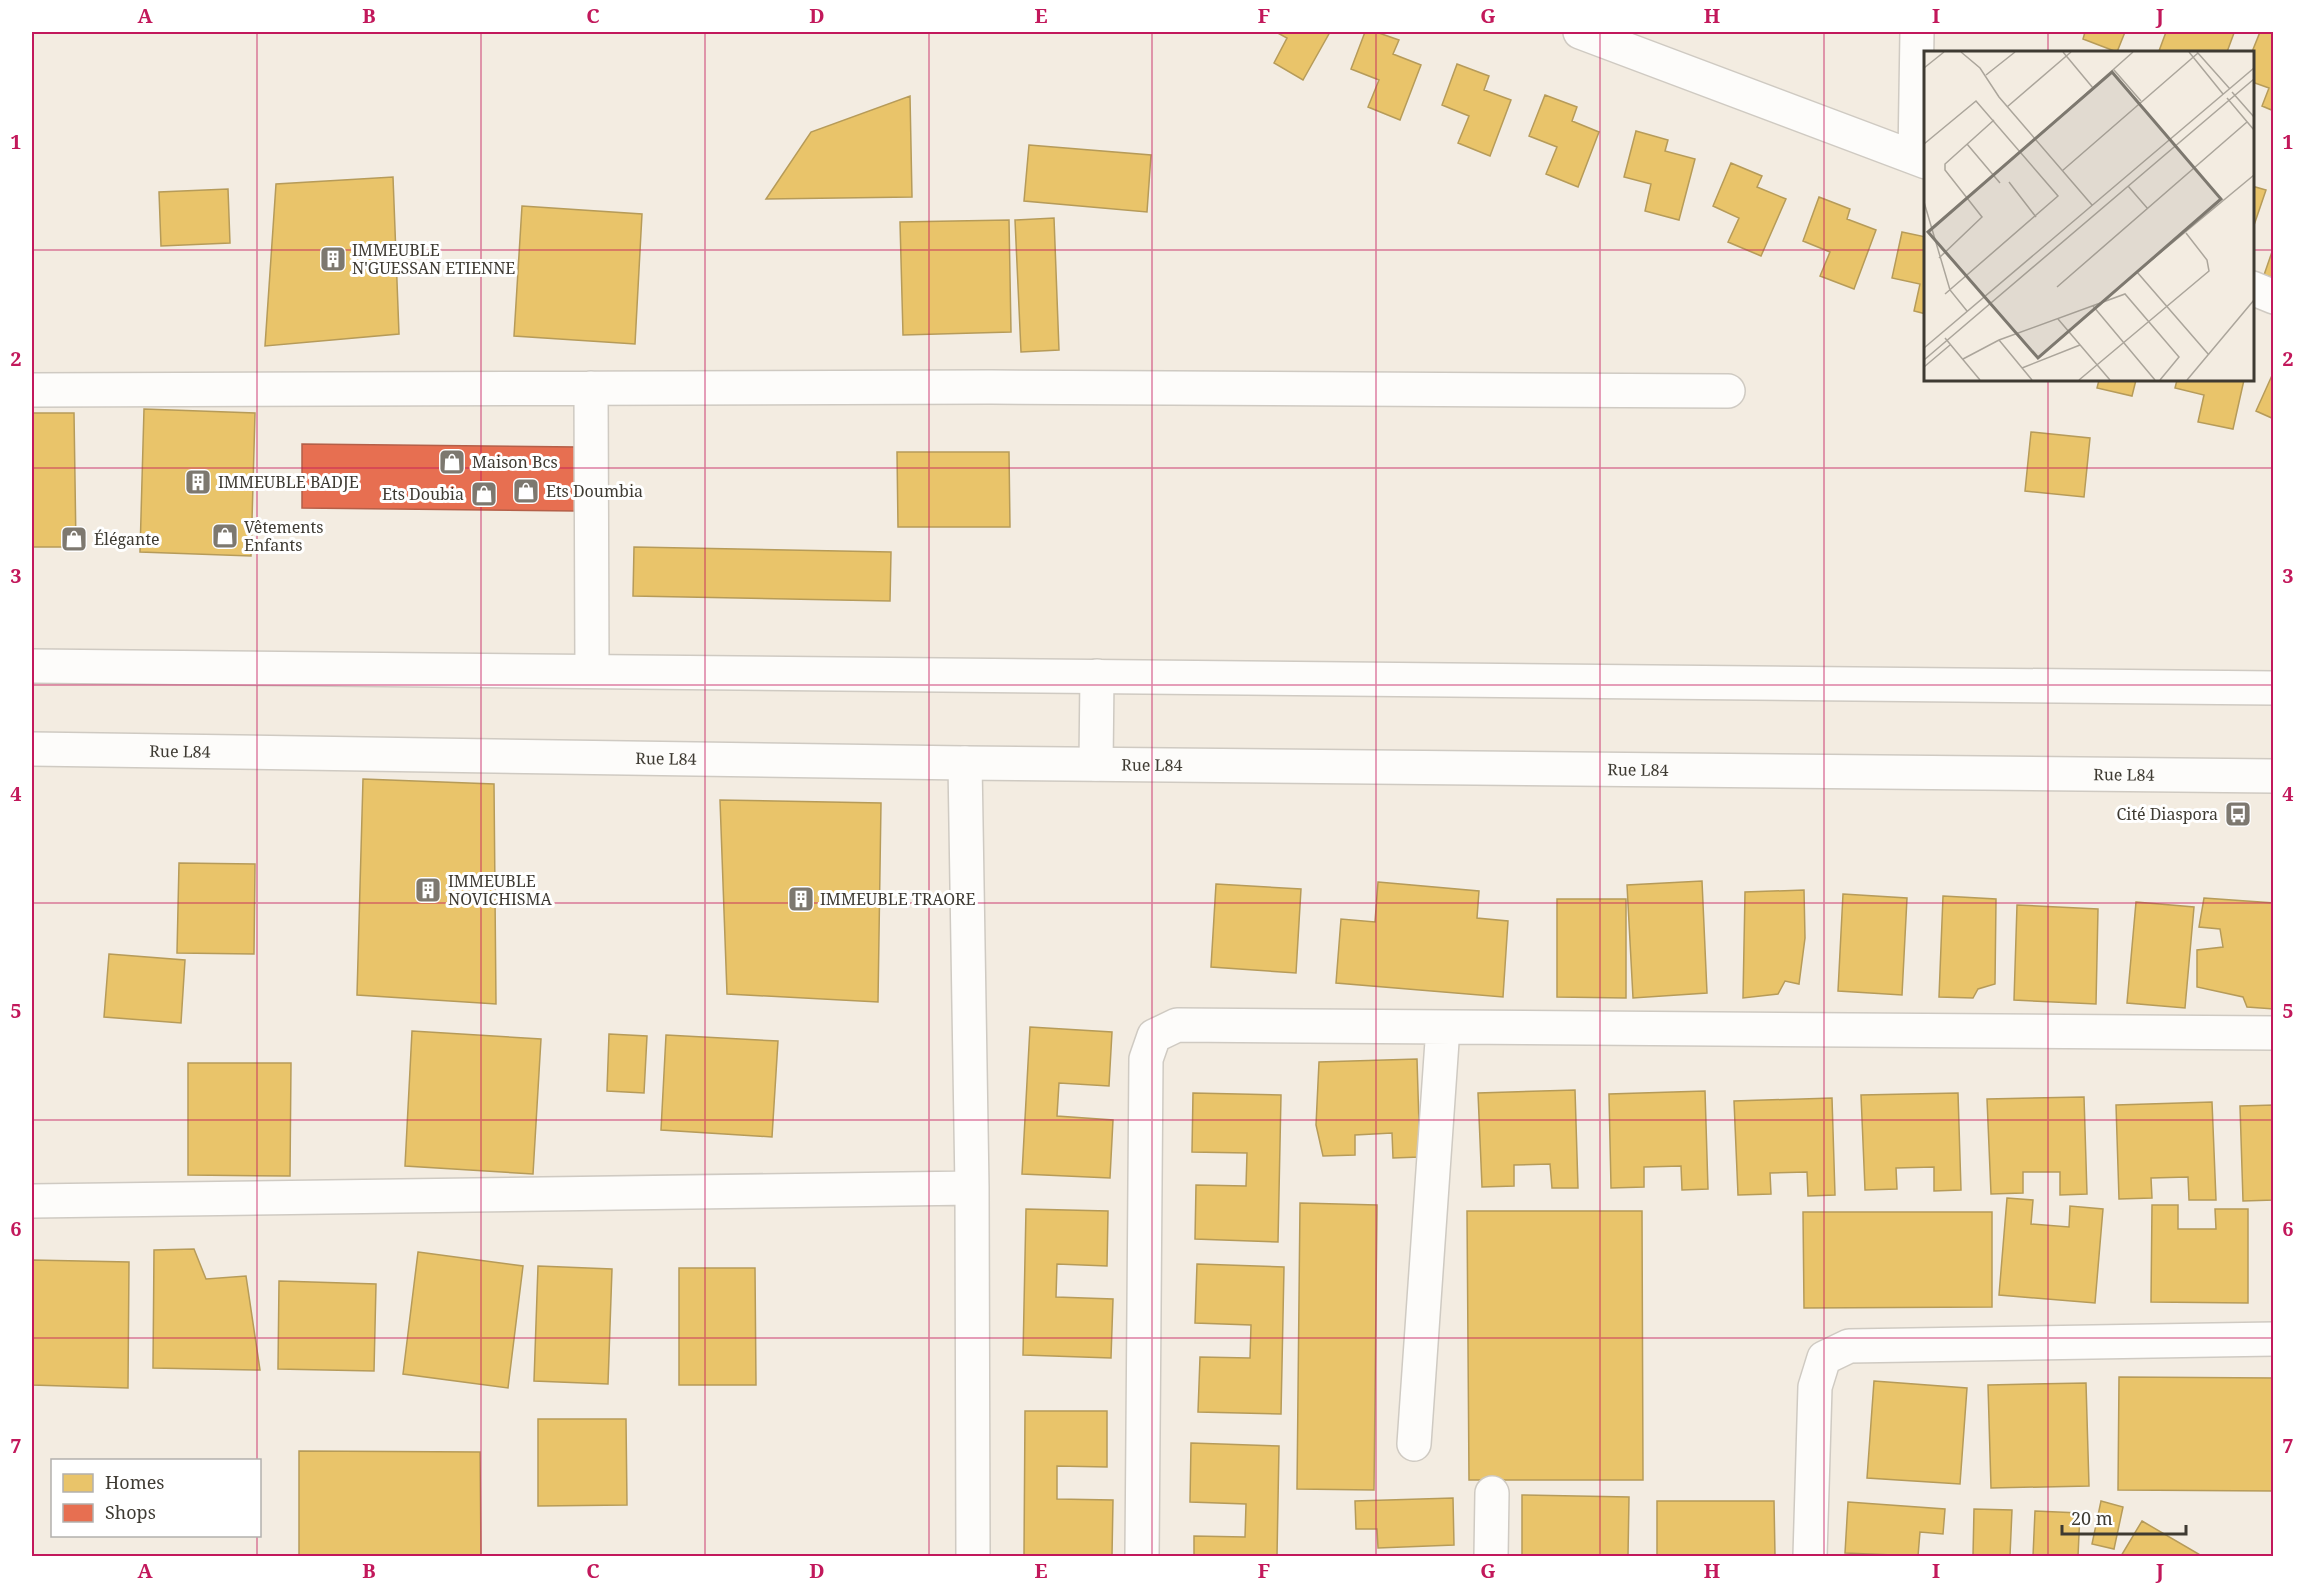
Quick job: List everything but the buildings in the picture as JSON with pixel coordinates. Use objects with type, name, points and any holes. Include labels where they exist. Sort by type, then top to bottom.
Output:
[{"type":"street","points":[[1587,33],[1920,159],[1917,32]]},
{"type":"street","points":[[2254,288],[2274,297]]},
{"type":"street","points":[[32,390],[992,387],[1728,391]]},
{"type":"street","points":[[591,388],[592,671]]},
{"type":"street","points":[[32,666],[968,677],[1097,676],[2274,688]]},
{"type":"street","points":[[1096,764],[1097,676]]},
{"type":"street","name":"Rue L84","points":[[32,749],[965,763],[2274,776]]},
{"type":"street","points":[[965,763],[972,1188],[973,1557]]},
{"type":"street","points":[[1142,1557],[1146,1059],[1154,1036],[1177,1025],[2274,1033]]},
{"type":"street","points":[[1414,1444],[1443,1027]]},
{"type":"street","points":[[32,1201],[972,1188]]},
{"type":"street","points":[[1810,1557],[1815,1387],[1824,1358],[1849,1346],[2274,1339]]},
{"type":"street","points":[[1491,1557],[1492,1493]]},
{"type":"place","name":"IMMEUBLE N'GUESSAN ETIENNE","points":[[333,259]]},
{"type":"place","name":"Maison Bcs","points":[[452,462]]},
{"type":"place","name":"IMMEUBLE BADJE","points":[[198,482]]},
{"type":"place","name":"Ets Doumbia","points":[[526,491]]},
{"type":"place","name":"Ets Doubia","points":[[484,494]]},
{"type":"place","name":"Vêtements Enfants","points":[[225,536]]},
{"type":"place","name":"Élégante","points":[[74,539]]},
{"type":"place","name":"Cité Diaspora","points":[[2238,814]]},
{"type":"place","name":"IMMEUBLE NOVICHISMA","points":[[428,890]]},
{"type":"place","name":"IMMEUBLE TRAORE","points":[[801,899]]}]
